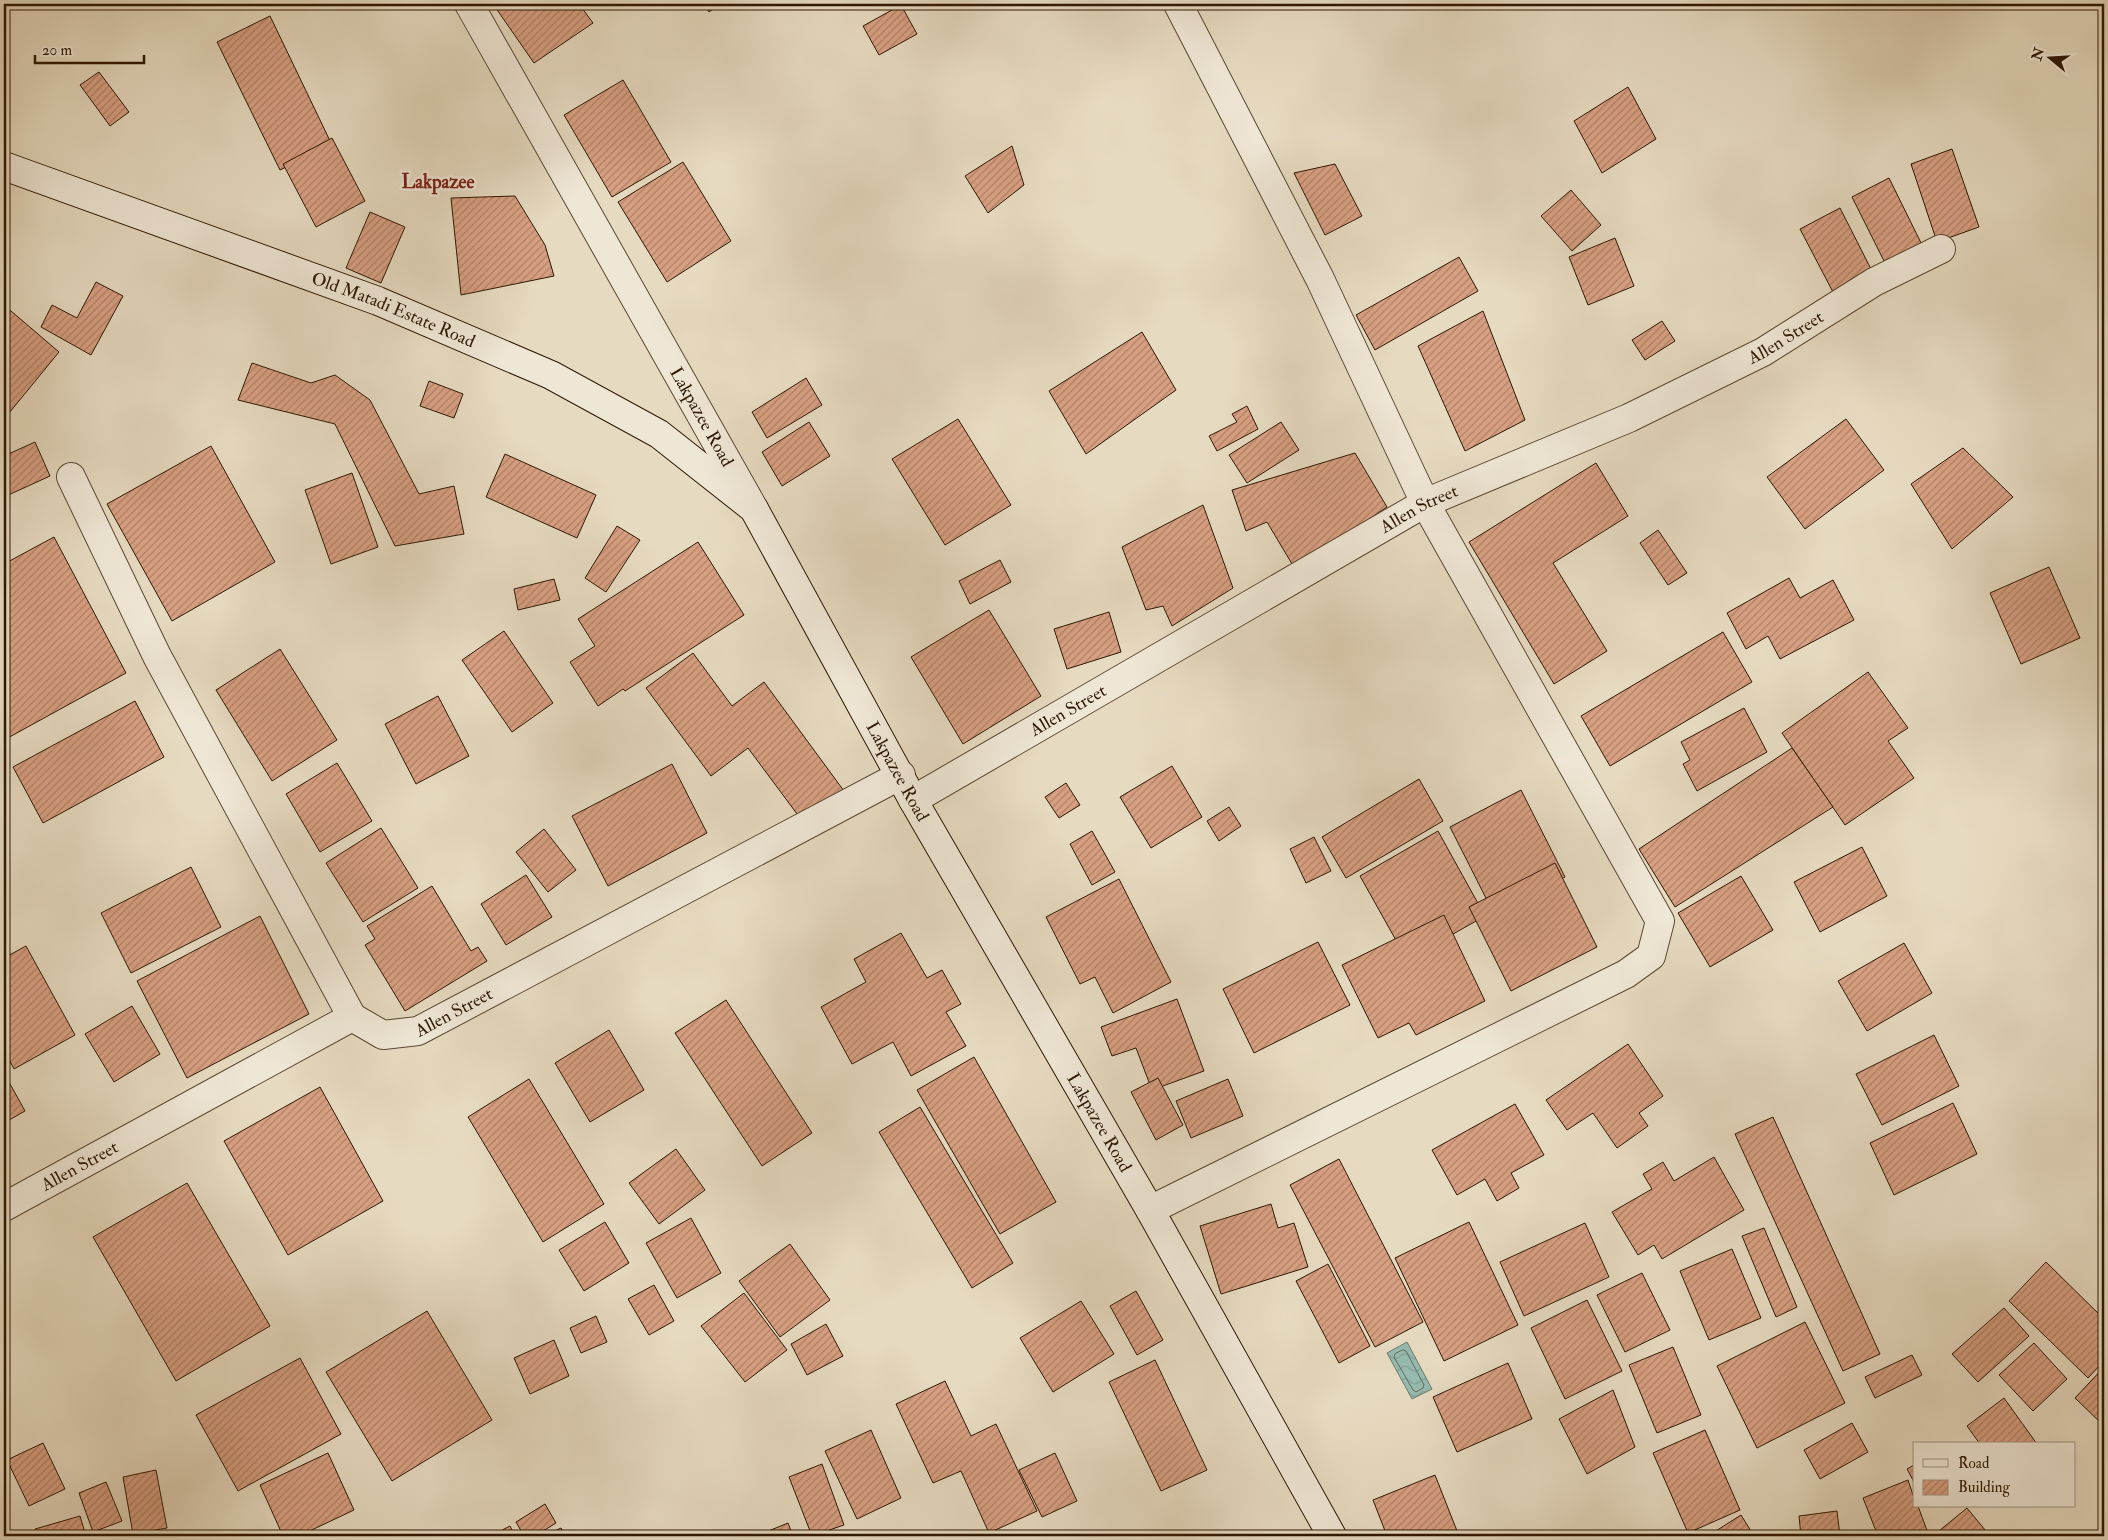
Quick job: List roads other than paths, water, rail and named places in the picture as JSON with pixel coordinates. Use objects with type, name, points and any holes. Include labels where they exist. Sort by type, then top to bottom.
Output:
[{"type":"street","name":"Lakpazee Road","points":[[468,4],[754,509],[913,800],[1150,1210],[1332,1536]]},
{"type":"street","points":[[1150,1210],[1626,974],[1651,956],[1660,922],[1425,503],[1356,353],[1248,136],[1178,4]]},
{"type":"street","name":"Old Matadi Estate Road","points":[[4,166],[378,301],[551,376],[659,434],[754,509]]},
{"type":"street","name":"Allen Street","points":[[913,800],[1425,503],[1630,418],[1754,356],[1874,282],[1941,248]]},
{"type":"street","points":[[71,476],[157,656],[352,1017]]},
{"type":"street","name":"Allen Street","points":[[4,1207],[352,1017],[383,1035],[418,1031],[900,775]]},
{"type":"water","points":[[1407,1342],[1432,1389],[1412,1399],[1387,1353]]},
{"type":"district","name":"Lakpazee","points":[[438,181]]}]
